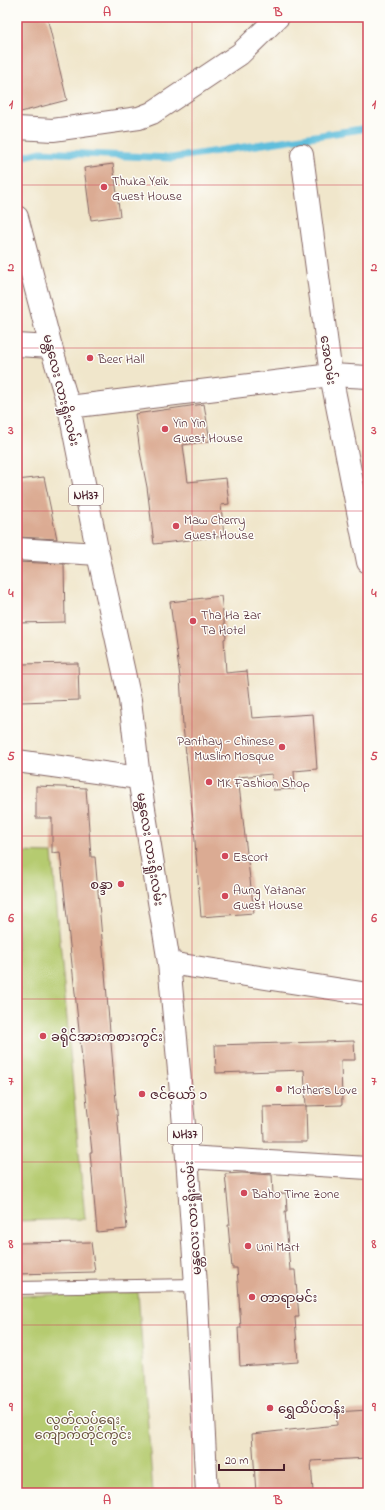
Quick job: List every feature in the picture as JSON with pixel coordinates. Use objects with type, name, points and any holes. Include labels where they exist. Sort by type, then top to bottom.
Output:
[{"type":"main road","points":[[17,128],[53,130],[139,118],[152,114],[240,54],[272,20]]},
{"type":"main road","name":"အေလမ်း","points":[[302,155],[331,375],[368,562]]},
{"type":"main road","name":"မန္တလေး လားရှိုးလမ်း","points":[[17,216],[51,347],[69,407],[98,554],[130,700],[139,778],[169,963],[188,1157],[207,1493]]},
{"type":"main road","points":[[17,345],[51,347]]},
{"type":"main road","points":[[69,407],[331,375],[368,377]]},
{"type":"main road","points":[[17,549],[98,554]]},
{"type":"main road","points":[[17,761],[139,778]]},
{"type":"main road","points":[[169,963],[368,994]]},
{"type":"main road","points":[[188,1157],[368,1168]]},
{"type":"lane","points":[[17,1288],[196,1285]]},
{"type":"green space","name":"ခရိုင်အားကစားကွင်း","points":[[17,852],[52,853],[85,1219],[17,1221]]},
{"type":"green space","name":"လွတ်လပ်ရေး ကျောက်တိုင်ကွင်း","points":[[138,1292],[153,1493],[17,1493],[17,1296]]},
{"type":"building","points":[[17,17],[47,17],[67,100],[17,113]]},
{"type":"building","points":[[113,164],[120,216],[91,220],[84,168]]},
{"type":"building","points":[[204,404],[210,441],[183,445],[188,482],[226,478],[229,504],[221,505],[224,536],[154,544],[147,487],[140,452],[135,414]]},
{"type":"building","points":[[44,477],[57,539],[17,537],[17,480]]},
{"type":"building","points":[[17,562],[64,564],[65,622],[17,623]]},
{"type":"building","points":[[221,596],[226,638],[224,639],[226,673],[247,671],[252,718],[313,714],[317,769],[294,771],[295,789],[273,790],[272,774],[238,777],[254,913],[201,917],[194,829],[183,726],[180,677],[170,602]]},
{"type":"building","points":[[78,663],[79,700],[21,702],[20,664]]},
{"type":"building","points":[[36,786],[86,788],[91,857],[95,857],[127,1229],[97,1232],[90,1152],[92,1152],[60,852],[52,853],[52,818],[36,818]]},
{"type":"building","name":"Mother´s Love","points":[[354,1041],[355,1060],[341,1060],[342,1105],[306,1106],[304,1070],[216,1073],[215,1045]]},
{"type":"building","points":[[306,1106],[307,1142],[264,1142],[263,1107]]},
{"type":"building","points":[[242,1173],[272,1175],[273,1194],[286,1193],[287,1211],[285,1211],[290,1270],[295,1270],[299,1317],[295,1317],[298,1362],[240,1366],[238,1328],[241,1328],[237,1268],[232,1268],[225,1174]]},
{"type":"building","points":[[91,1242],[95,1272],[17,1274],[17,1243]]},
{"type":"building","points":[[368,1410],[368,1458],[311,1461],[313,1493],[256,1493],[252,1434],[337,1425],[336,1412]]},
{"type":"waterway","points":[[17,158],[41,152],[172,158],[368,128]]},
{"type":"place","name":"Thuka Yeik Guest House","points":[[104,187]]},
{"type":"place","name":"Beer Hall","points":[[90,358]]},
{"type":"place","name":"Yin Yin Guest House","points":[[165,429]]},
{"type":"place","name":"Maw Cherry Guest House","points":[[176,526]]},
{"type":"place","name":"Tha Ha Zar Ta Hotel","points":[[193,621]]},
{"type":"place","name":"Panthay - Chinese Muslim Mosque","points":[[282,747]]},
{"type":"place","name":"MK Fashion Shop","points":[[209,782]]},
{"type":"place","name":"Escort","points":[[225,856]]},
{"type":"place","name":"စန္ဒာ","points":[[121,884]]},
{"type":"place","name":"Aung Yatanar Guest House","points":[[225,896]]},
{"type":"place","name":"ခရိုင်အားကစားကွင်း","points":[[43,1036]]},
{"type":"place","name":"Mother´s Love","points":[[279,1089]]},
{"type":"place","name":"ဇင်ယော် ၁","points":[[142,1094]]},
{"type":"place","name":"Baho Time Zone","points":[[244,1193]]},
{"type":"place","name":"Uni Mart","points":[[248,1246]]},
{"type":"place","name":"တာရာမင်း","points":[[252,1297]]},
{"type":"place","name":"ရွှေထိပ်တန်း","points":[[270,1408]]}]
